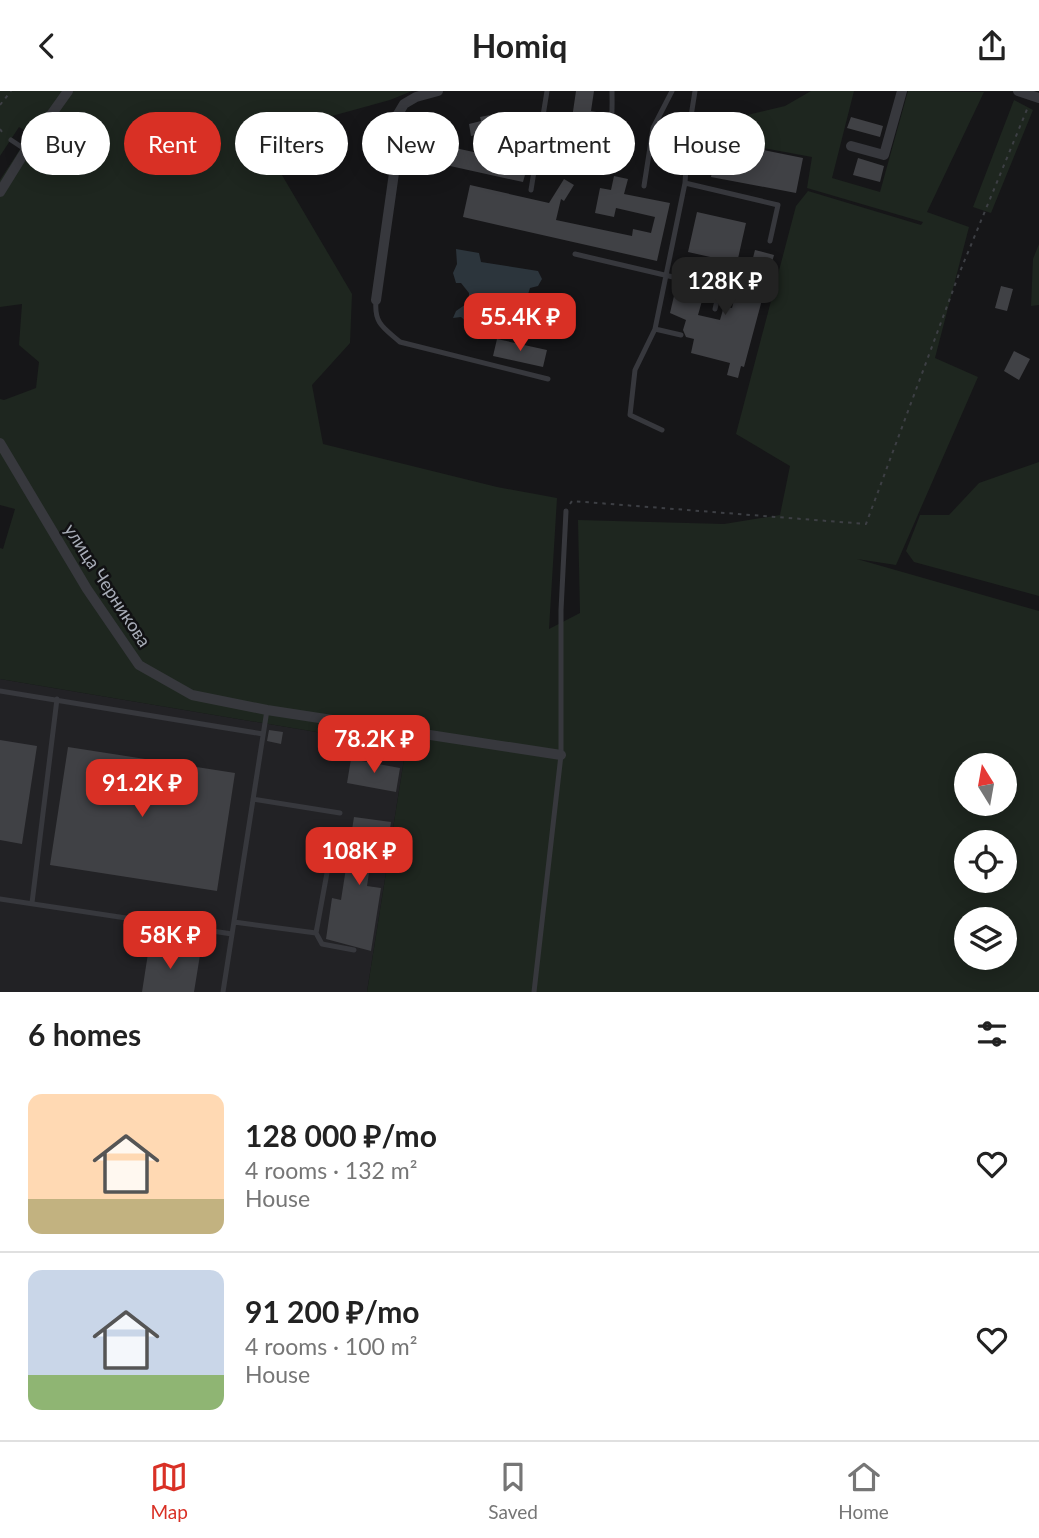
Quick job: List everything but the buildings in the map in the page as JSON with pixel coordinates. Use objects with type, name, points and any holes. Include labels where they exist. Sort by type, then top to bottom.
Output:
[{"type":"street","points":[[53,112],[68,91]]},
{"type":"street","points":[[376,300],[395,166],[398,114],[404,103],[438,91]]},
{"type":"street","points":[[851,146],[884,155],[902,91]]},
{"type":"street","points":[[1018,91],[1036,97]]},
{"type":"street","points":[[0,192],[21,158]]},
{"type":"street","name":"улица Черникова","points":[[0,443],[87,589],[139,665],[192,695],[267,710],[561,755]]},
{"type":"lane","points":[[544,112],[548,91]]},
{"type":"lane","points":[[612,91],[612,112]]},
{"type":"lane","points":[[644,186],[653,128],[672,91]]},
{"type":"lane","points":[[662,430],[630,415],[635,370],[655,328],[667,275],[685,183],[688,135],[695,91]]},
{"type":"lane","points":[[10,140],[21,147]]},
{"type":"lane","points":[[531,190],[534,175]]},
{"type":"lane","points":[[685,183],[778,205],[770,241]]},
{"type":"lane","points":[[575,254],[720,288],[715,309]]},
{"type":"lane","points":[[376,300],[375,314],[381,326],[400,342],[548,379]]},
{"type":"lane","points":[[655,328],[681,335]]},
{"type":"lane","points":[[534,992],[561,755],[561,610],[566,511]]},
{"type":"lane","points":[[0,691],[263,734]]},
{"type":"lane","points":[[32,903],[57,699]]},
{"type":"lane","points":[[223,992],[267,710]]},
{"type":"lane","points":[[253,799],[340,813]]},
{"type":"lane","points":[[347,835],[332,840],[316,933],[322,944],[354,950]]},
{"type":"lane","points":[[0,899],[232,934]]},
{"type":"lane","points":[[234,922],[316,933]]},
{"type":"path","points":[[0,105],[11,91]]},
{"type":"path","points":[[566,511],[572,501],[866,524],[959,274],[1036,97]]},
{"type":"shaded area","points":[[0,91],[412,91],[346,112],[235,112],[235,175],[282,175],[352,294],[350,343],[312,385],[323,444],[497,487],[557,498],[549,629],[580,613],[578,520],[724,524],[780,515],[790,466],[736,434],[796,206],[808,191],[921,225],[923,222],[807,188],[812,157],[765,148],[765,112],[760,112],[785,106],[811,91],[854,91],[832,178],[880,192],[908,91],[984,92],[927,212],[969,227],[935,358],[978,377],[896,565],[857,559],[1039,611],[1039,992],[367,992],[406,747],[0,679],[0,548],[3,549],[15,509],[0,505],[0,399],[4,400],[36,388],[39,362],[19,345],[22,304],[0,307],[0,180],[21,148],[21,175],[110,175],[110,112],[21,112],[21,128],[19,127],[0,156]]},
{"type":"shaded area","points":[[1014,100],[1033,110],[991,213],[973,207]]},
{"type":"shaded area","points":[[1039,244],[1039,305],[1031,306],[1033,259]]},
{"type":"shaded area","points":[[456,249],[479,253],[481,262],[538,271],[542,279],[538,286],[530,288],[524,307],[527,314],[545,310],[555,314],[555,322],[550,328],[525,324],[510,329],[493,324],[469,324],[461,317],[453,318],[456,311],[469,302],[469,293],[461,283],[456,283],[453,273],[457,264]]},
{"type":"shaded area","points":[[1039,462],[1039,596],[914,562],[906,551],[920,515],[949,515],[979,483]]},
{"type":"shaded area","points":[[0,679],[406,747],[367,992],[0,992]]}]
